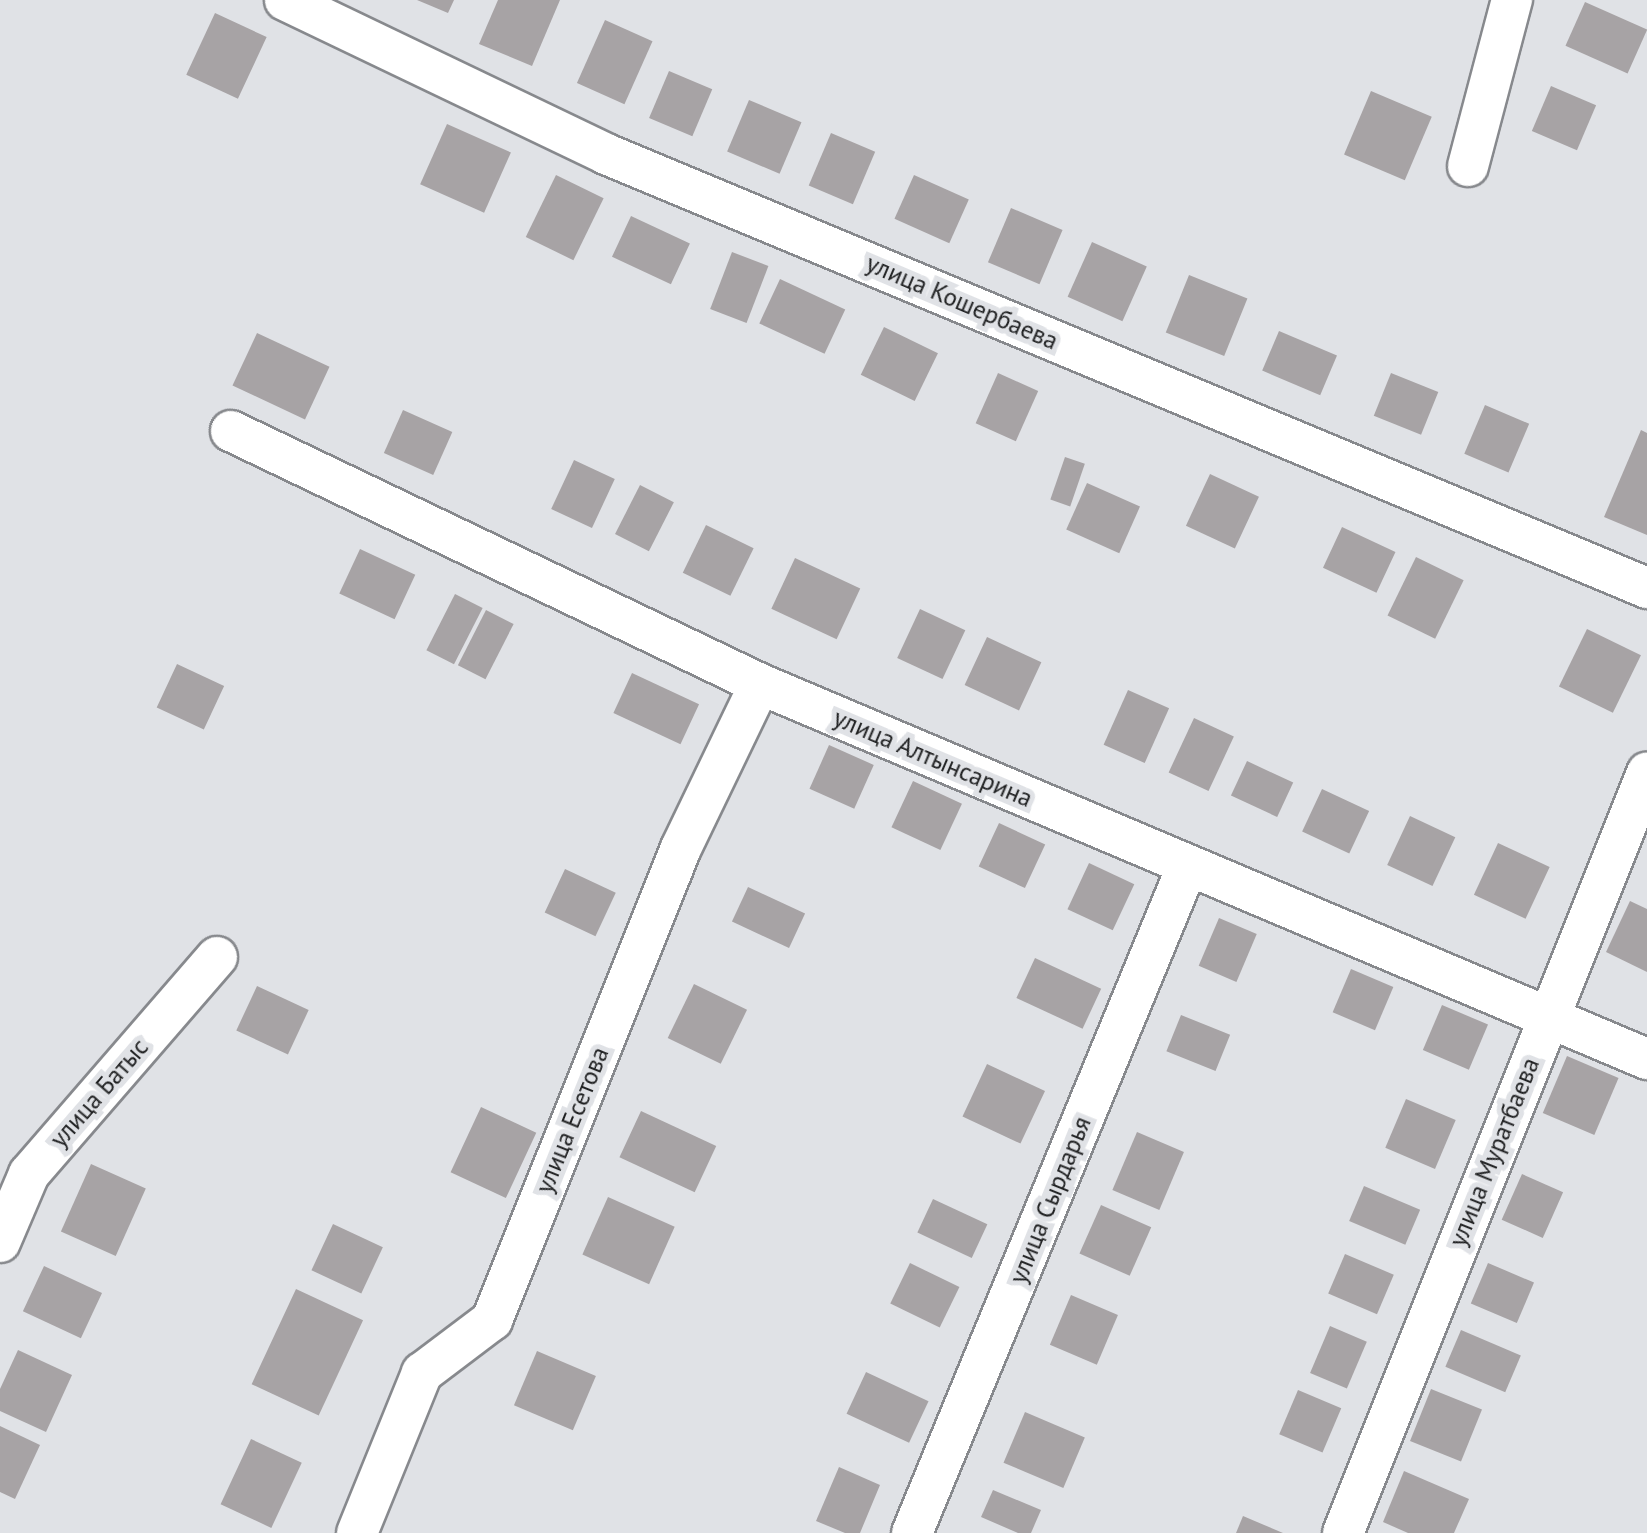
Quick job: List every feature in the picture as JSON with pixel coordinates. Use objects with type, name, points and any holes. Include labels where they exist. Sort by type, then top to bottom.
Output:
[{"type":"street","name":"улица Кошербаева","points":[[285,0],[606,154],[1647,588]]},
{"type":"street","points":[[1468,166],[1512,0]]},
{"type":"street","name":"улица Алтынсарина","points":[[232,431],[760,684],[1647,1059]]},
{"type":"street","name":"улица Есетова","points":[[357,1533],[422,1373],[492,1320],[680,848],[760,684]]},
{"type":"street","name":"улица Муратбаева","points":[[1344,1533],[1647,773]]},
{"type":"street","name":"улица Сырдарья","points":[[912,1533],[1187,867]]},
{"type":"street","name":"улица Батыс","points":[[0,1242],[29,1174],[217,957]]},
{"type":"building","points":[[417,0],[454,0],[448,13]]},
{"type":"building","points":[[498,0],[560,0],[532,66],[479,44]]},
{"type":"building","points":[[1585,2],[1647,30],[1628,74],[1565,46]]},
{"type":"building","points":[[215,13],[267,37],[238,99],[186,75]]},
{"type":"building","points":[[605,20],[653,41],[624,104],[577,83]]},
{"type":"building","points":[[669,71],[712,89],[692,136],[649,118]]},
{"type":"building","points":[[1551,86],[1596,105],[1577,150],[1532,131]]},
{"type":"building","points":[[1371,91],[1432,117],[1405,180],[1344,155]]},
{"type":"building","points":[[749,100],[801,122],[780,174],[727,152]]},
{"type":"building","points":[[447,124],[511,152],[484,213],[420,184]]},
{"type":"building","points":[[831,133],[875,152],[853,204],[809,185]]},
{"type":"building","points":[[556,175],[604,198],[573,260],[526,237]]},
{"type":"building","points":[[914,175],[969,199],[949,243],[894,219]]},
{"type":"building","points":[[1011,208],[1063,230],[1039,284],[988,262]]},
{"type":"building","points":[[631,216],[690,243],[671,284],[612,257]]},
{"type":"building","points":[[1092,242],[1147,266],[1122,321],[1068,297]]},
{"type":"building","points":[[732,252],[768,266],[747,323],[710,309]]},
{"type":"building","points":[[1189,275],[1247,299],[1224,356],[1166,332]]},
{"type":"building","points":[[780,279],[845,309],[825,354],[759,323]]},
{"type":"building","points":[[884,327],[938,353],[915,401],[861,375]]},
{"type":"building","points":[[1279,331],[1337,356],[1320,395],[1262,371]]},
{"type":"building","points":[[257,333],[330,367],[305,419],[232,386]]},
{"type":"building","points":[[998,373],[1038,391],[1016,441],[976,423]]},
{"type":"building","points":[[1391,373],[1438,392],[1421,435],[1374,416]]},
{"type":"building","points":[[1485,405],[1529,424],[1508,473],[1464,454]]},
{"type":"building","points":[[403,410],[452,432],[433,475],[384,453]]},
{"type":"building","points":[[1641,430],[1647,433],[1647,535],[1604,517]]},
{"type":"building","points":[[1065,457],[1085,464],[1070,506],[1050,500]]},
{"type":"building","points":[[574,460],[615,479],[592,528],[551,509]]},
{"type":"building","points":[[1210,474],[1259,497],[1235,548],[1186,526]]},
{"type":"building","points":[[1087,483],[1140,507],[1119,553],[1066,530]]},
{"type":"building","points":[[640,485],[674,502],[649,551],[615,534]]},
{"type":"building","points":[[706,525],[754,548],[730,596],[683,573]]},
{"type":"building","points":[[1342,527],[1395,552],[1376,593],[1323,568]]},
{"type":"building","points":[[360,549],[415,575],[395,619],[339,593]]},
{"type":"building","points":[[1416,557],[1464,580],[1435,639],[1388,615]]},
{"type":"building","points":[[795,558],[860,588],[837,639],[771,609]]},
{"type":"building","points":[[455,594],[483,608],[454,664],[426,650]]},
{"type":"building","points":[[920,609],[965,630],[942,679],[897,658]]},
{"type":"building","points":[[486,610],[514,624],[485,679],[458,665]]},
{"type":"building","points":[[1587,629],[1641,655],[1613,713],[1559,687]]},
{"type":"building","points":[[987,637],[1041,662],[1019,710],[965,685]]},
{"type":"building","points":[[177,664],[224,686],[204,729],[157,708]]},
{"type":"building","points":[[632,673],[699,704],[680,744],[613,713]]},
{"type":"building","points":[[1128,690],[1169,708],[1145,763],[1104,745]]},
{"type":"building","points":[[1194,718],[1234,737],[1209,791],[1169,772]]},
{"type":"building","points":[[829,745],[874,765],[854,809],[809,789]]},
{"type":"building","points":[[1247,761],[1293,783],[1277,817],[1231,795]]},
{"type":"building","points":[[913,781],[962,804],[940,850],[891,827]]},
{"type":"building","points":[[1322,789],[1369,811],[1349,854],[1302,832]]},
{"type":"building","points":[[1410,816],[1455,837],[1432,886],[1387,865]]},
{"type":"building","points":[[999,823],[1045,845],[1025,888],[979,867]]},
{"type":"building","points":[[1498,843],[1550,867],[1526,919],[1474,895]]},
{"type":"building","points":[[1089,863],[1134,884],[1113,930],[1067,909]]},
{"type":"building","points":[[565,869],[616,893],[595,936],[545,913]]},
{"type":"building","points":[[748,887],[805,914],[789,948],[732,921]]},
{"type":"building","points":[[1630,901],[1647,909],[1647,972],[1606,952]]},
{"type":"building","points":[[1219,918],[1257,934],[1236,982],[1199,966]]},
{"type":"building","points":[[1035,958],[1101,989],[1083,1029],[1016,998]]},
{"type":"building","points":[[1351,969],[1393,987],[1375,1030],[1333,1012]]},
{"type":"building","points":[[694,984],[747,1010],[721,1064],[668,1038]]},
{"type":"building","points":[[257,986],[309,1010],[288,1054],[236,1030]]},
{"type":"building","points":[[1442,1005],[1488,1025],[1469,1070],[1423,1050]]},
{"type":"building","points":[[1181,1015],[1230,1035],[1216,1071],[1166,1051]]},
{"type":"building","points":[[1567,1056],[1619,1078],[1594,1135],[1543,1113]]},
{"type":"building","points":[[987,1064],[1045,1091],[1020,1144],[962,1117]]},
{"type":"building","points":[[1406,1099],[1456,1120],[1435,1169],[1385,1148]]},
{"type":"building","points":[[481,1107],[536,1133],[506,1198],[451,1172]]},
{"type":"building","points":[[641,1111],[716,1146],[695,1192],[619,1157]]},
{"type":"building","points":[[1137,1132],[1184,1152],[1159,1210],[1112,1190]]},
{"type":"building","points":[[91,1164],[146,1188],[116,1256],[61,1232]]},
{"type":"building","points":[[1522,1174],[1563,1192],[1543,1238],[1502,1220]]},
{"type":"building","points":[[1364,1186],[1420,1210],[1405,1245],[1349,1221]]},
{"type":"building","points":[[608,1197],[675,1227],[649,1284],[582,1255]]},
{"type":"building","points":[[933,1199],[987,1224],[972,1258],[917,1233]]},
{"type":"building","points":[[1101,1205],[1151,1227],[1130,1276],[1079,1253]]},
{"type":"building","points":[[333,1224],[383,1247],[361,1293],[311,1270]]},
{"type":"building","points":[[1345,1254],[1394,1275],[1377,1314],[1328,1294]]},
{"type":"building","points":[[910,1263],[959,1287],[940,1328],[890,1303]]},
{"type":"building","points":[[1488,1263],[1534,1283],[1517,1323],[1471,1304]]},
{"type":"building","points":[[44,1266],[102,1293],[81,1338],[23,1311]]},
{"type":"building","points":[[296,1289],[363,1320],[319,1415],[252,1384]]},
{"type":"building","points":[[1071,1295],[1118,1315],[1097,1365],[1050,1345]]},
{"type":"building","points":[[1330,1326],[1367,1342],[1347,1389],[1310,1373]]},
{"type":"building","points":[[1461,1330],[1521,1355],[1505,1392],[1445,1367]]},
{"type":"building","points":[[18,1350],[72,1375],[46,1432],[0,1411],[0,1389]]},
{"type":"building","points":[[537,1351],[596,1376],[573,1430],[514,1405]]},
{"type":"building","points":[[866,1372],[929,1401],[909,1443],[847,1414]]},
{"type":"building","points":[[1431,1389],[1482,1410],[1461,1462],[1410,1441]]},
{"type":"building","points":[[1298,1390],[1341,1408],[1323,1453],[1279,1434]]},
{"type":"building","points":[[1025,1412],[1085,1437],[1063,1488],[1004,1463]]},
{"type":"building","points":[[0,1426],[40,1445],[15,1499],[0,1492]]},
{"type":"building","points":[[251,1439],[302,1463],[271,1528],[221,1504]]},
{"type":"building","points":[[839,1467],[880,1485],[860,1533],[845,1533],[816,1521]]},
{"type":"building","points":[[1404,1471],[1469,1499],[1454,1533],[1408,1533],[1383,1522]]},
{"type":"building","points":[[993,1490],[1041,1510],[1031,1533],[1018,1533],[981,1517]]},
{"type":"building","points":[[1243,1516],[1283,1533],[1236,1533]]}]
